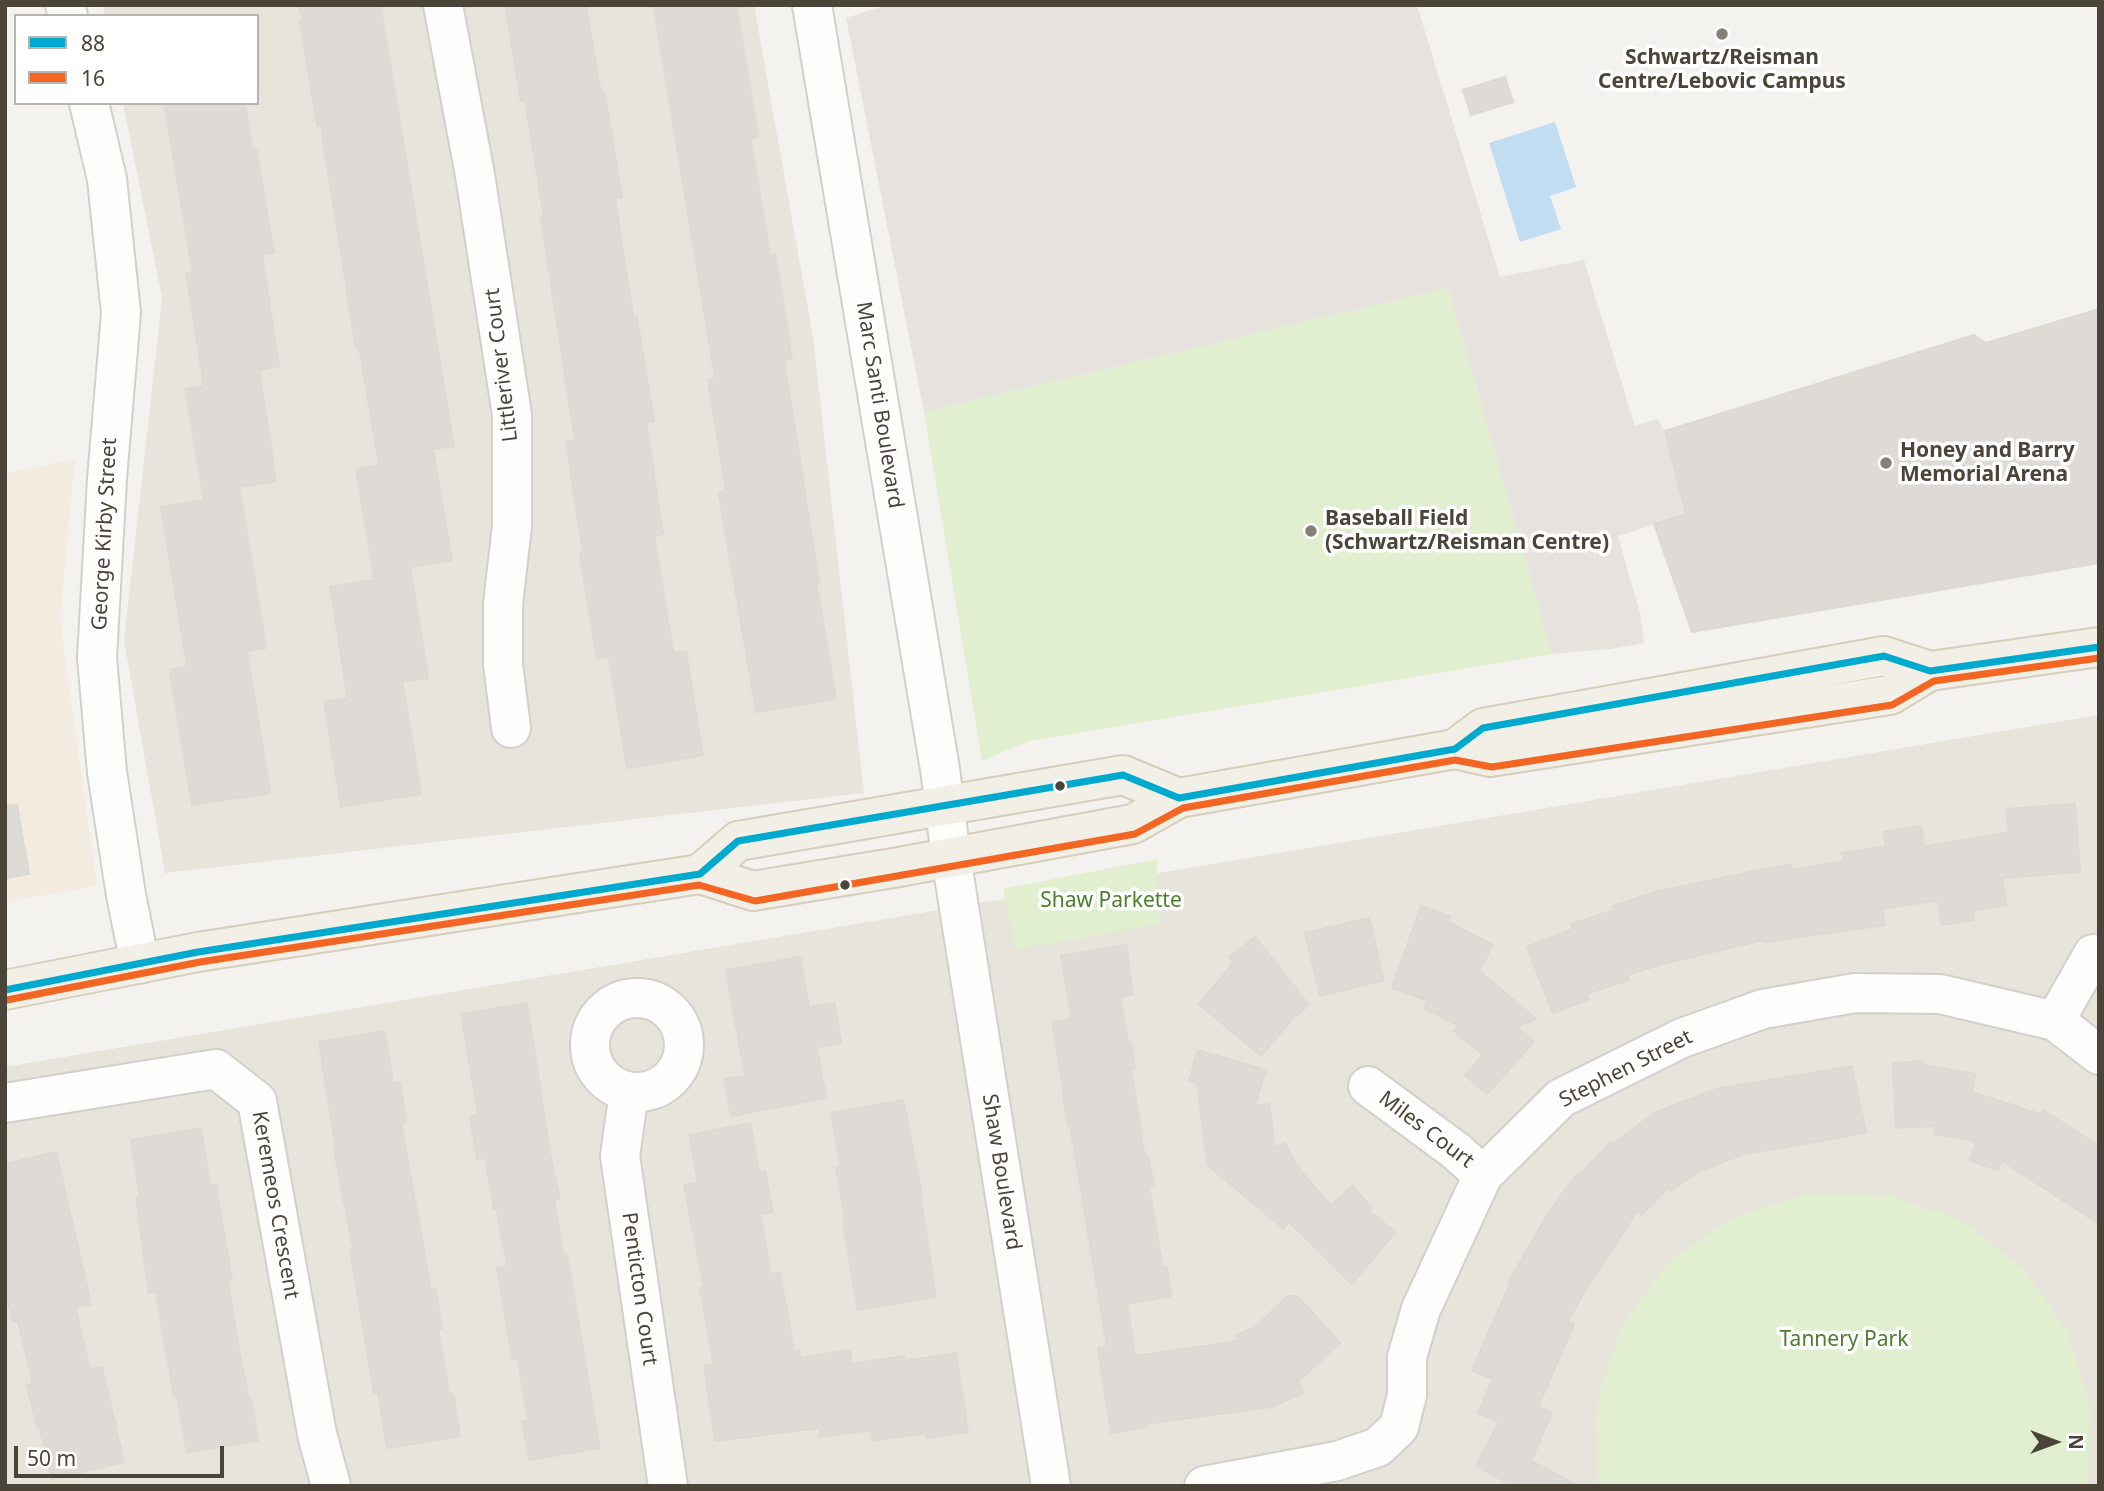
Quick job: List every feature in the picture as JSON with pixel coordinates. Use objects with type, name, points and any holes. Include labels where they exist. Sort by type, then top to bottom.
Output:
[{"type":"main road","points":[[5,990],[210,950],[700,874],[752,891],[1133,824],[1179,798],[1455,750],[1490,757],[1890,695],[1930,671],[2099,647]]},
{"type":"main road","points":[[700,874],[738,841],[1123,775],[1179,798]]},
{"type":"street","name":"Littleriver Court","points":[[443,5],[475,175],[512,415],[512,526],[503,604],[503,664],[511,728]]},
{"type":"street","name":"Marc Santi Boulevard","points":[[812,5],[951,858]]},
{"type":"street","name":"George Kirby Street","points":[[89,105],[107,178],[121,313],[107,479],[97,658],[107,772],[126,895],[140,964]]},
{"type":"street","name":"Shaw Boulevard","points":[[951,858],[1051,1486]]},
{"type":"street","points":[[2055,1021],[2093,954]]},
{"type":"street","name":"Stephen Street","points":[[1205,1486],[1337,1461],[1378,1447],[1399,1427],[1407,1395],[1407,1357],[1421,1309],[1483,1175],[1561,1098],[1682,1038],[1763,1009],[1855,993],[1940,994],[2055,1021],[2099,1055]]},
{"type":"street","name":"Keremeos Crescent","points":[[5,1103],[216,1069],[257,1101],[317,1434],[331,1486]]},
{"type":"street","name":"Miles Court","points":[[1368,1086],[1456,1151],[1483,1175]]},
{"type":"street","name":"Penticton Court","points":[[629,1092],[620,1156],[668,1486]]},
{"type":"shaded area","points":[[103,5],[754,5],[813,337],[864,793],[165,873],[124,641],[162,299],[123,105],[259,105],[259,14],[105,14]]},
{"type":"shaded area","points":[[887,5],[1417,5],[1500,277],[1584,260],[1635,426],[1657,419],[1665,431],[1687,514],[1618,536],[1640,613],[1644,643],[1552,654],[1448,288],[924,412],[846,18]]},
{"type":"shaded area","points":[[75,459],[60,620],[97,886],[5,902],[5,474]]},
{"type":"shaded area","points":[[2099,715],[2099,1486],[5,1486],[5,1067]]},
{"type":"green space","name":"Baseball Field (Schwartz/Reisman Centre)","points":[[1448,288],[1552,654],[1029,741],[982,761],[924,412]]},
{"type":"green space","name":"Shaw Parkette","points":[[1157,859],[1159,924],[1016,950],[1003,889]]},
{"type":"green space","name":"Tannery Park","points":[[1808,1194],[1886,1195],[1960,1220],[2023,1268],[2068,1332],[2090,1407],[2088,1486],[1598,1486],[1597,1400],[1622,1325],[1669,1262],[1733,1217]]},
{"type":"water","points":[[1555,122],[1576,187],[1550,196],[1561,229],[1520,242],[1489,143]]},
{"type":"building","points":[[299,5],[380,5],[454,446],[433,449],[452,560],[410,567],[428,678],[402,682],[421,794],[341,807],[324,702],[348,698],[330,587],[375,580],[356,469],[379,465],[359,347],[356,348],[321,126],[317,126]]},
{"type":"building","points":[[505,5],[586,5],[601,94],[605,94],[622,197],[615,199],[633,317],[637,317],[654,421],[646,422],[663,534],[654,536],[673,653],[686,651],[703,755],[627,768],[609,657],[597,659],[566,442],[575,441],[541,217],[544,217],[525,101],[521,102]]},
{"type":"building","points":[[654,5],[736,5],[758,137],[750,138],[770,256],[775,255],[792,359],[784,360],[819,582],[816,583],[836,699],[756,712],[719,492],[726,491],[708,380],[715,379]]},
{"type":"building","points":[[1505,77],[1513,102],[1471,115],[1463,90]]},
{"type":"building","points":[[164,105],[245,105],[252,150],[256,149],[274,253],[262,255],[279,366],[259,370],[276,481],[239,487],[266,648],[247,651],[270,793],[192,805],[170,670],[187,667],[161,507],[204,500],[186,389],[204,386],[186,273],[193,272]]},
{"type":"building","name":"Honey and Barry Memorial Arena","points":[[2099,309],[2099,563],[1692,632],[1654,524],[1686,514],[1665,431],[1974,335],[1986,343]]},
{"type":"building","points":[[2075,804],[2080,872],[2002,878],[2007,905],[1972,911],[1974,920],[1942,925],[1938,900],[1882,909],[1885,925],[1765,942],[1764,940],[1662,964],[1627,975],[1629,980],[1586,994],[1589,999],[1553,1013],[1527,947],[1573,929],[1571,924],[1614,910],[1613,906],[1655,892],[1759,870],[1791,865],[1792,870],[1844,861],[1842,853],[1886,846],[1883,832],[1921,826],[1924,847],[2009,832],[2006,809]]},
{"type":"building","points":[[17,805],[29,874],[5,878],[5,806]]},
{"type":"building","points":[[1421,906],[1450,916],[1448,922],[1493,945],[1479,971],[1536,1019],[1517,1027],[1534,1042],[1487,1094],[1465,1075],[1483,1055],[1454,1031],[1459,1026],[1424,1008],[1428,1001],[1392,988]]},
{"type":"building","points":[[1369,918],[1384,980],[1320,996],[1305,933]]},
{"type":"building","points":[[1255,937],[1309,1005],[1294,1017],[1261,1056],[1199,1004],[1233,963],[1229,957]]},
{"type":"building","points":[[1126,945],[1133,994],[1120,997],[1128,1043],[1131,1042],[1135,1069],[1131,1070],[1145,1158],[1149,1158],[1154,1186],[1149,1187],[1157,1236],[1163,1267],[1167,1267],[1171,1296],[1127,1304],[1135,1356],[1239,1341],[1236,1335],[1254,1328],[1288,1296],[1297,1296],[1340,1343],[1298,1381],[1303,1393],[1271,1407],[1145,1424],[1146,1427],[1111,1433],[1098,1348],[1107,1347],[1052,1022],[1072,1019],[1061,956]]},
{"type":"building","points":[[800,957],[809,1007],[834,1003],[841,1043],[817,1047],[826,1098],[731,1116],[724,1079],[745,1076],[726,970]]},
{"type":"building","points":[[527,1003],[550,1154],[560,1198],[554,1199],[564,1257],[567,1256],[600,1448],[529,1460],[522,1421],[528,1420],[518,1358],[512,1359],[497,1268],[507,1266],[485,1158],[477,1159],[470,1117],[478,1115],[461,1014]]},
{"type":"building","points":[[384,1031],[393,1083],[400,1082],[406,1122],[401,1123],[431,1289],[435,1288],[442,1328],[438,1329],[449,1394],[453,1394],[460,1436],[387,1448],[378,1392],[374,1393],[350,1250],[353,1249],[334,1150],[319,1042]]},
{"type":"building","points":[[1198,1050],[1266,1070],[1255,1106],[1269,1104],[1275,1148],[1285,1143],[1296,1165],[1331,1206],[1352,1186],[1372,1208],[1369,1211],[1395,1232],[1352,1284],[1289,1222],[1283,1228],[1208,1166],[1197,1083],[1189,1080]]},
{"type":"building","points":[[1923,1061],[1923,1065],[1975,1074],[1972,1092],[2040,1114],[2043,1110],[2099,1146],[2099,1224],[2001,1160],[1998,1170],[1970,1161],[1976,1141],[1934,1134],[1935,1126],[1896,1128],[1893,1063]]},
{"type":"building","points":[[1852,1066],[1866,1133],[1744,1154],[1698,1172],[1671,1191],[1668,1188],[1641,1215],[1637,1211],[1592,1278],[1568,1321],[1574,1324],[1538,1407],[1552,1413],[1531,1461],[1579,1486],[1514,1486],[1476,1466],[1499,1422],[1478,1413],[1493,1379],[1472,1370],[1510,1284],[1508,1283],[1549,1212],[1576,1175],[1578,1177],[1612,1141],[1614,1143],[1656,1112],[1720,1088]]},
{"type":"building","points":[[903,1100],[922,1195],[936,1297],[858,1310],[843,1220],[845,1219],[836,1168],[841,1167],[831,1113]]},
{"type":"building","points":[[750,1123],[759,1172],[765,1171],[773,1212],[760,1214],[771,1274],[780,1273],[794,1352],[799,1351],[800,1358],[850,1350],[852,1364],[904,1356],[904,1361],[956,1353],[968,1432],[926,1438],[925,1433],[872,1441],[871,1430],[820,1437],[819,1428],[715,1441],[704,1366],[714,1365],[700,1288],[704,1287],[684,1185],[698,1183],[689,1135]]},
{"type":"building","points":[[201,1128],[210,1186],[216,1185],[232,1279],[228,1280],[238,1345],[258,1441],[187,1452],[177,1396],[174,1396],[156,1292],[149,1293],[136,1198],[140,1197],[131,1140]]},
{"type":"building","points":[[56,1152],[91,1304],[75,1307],[90,1370],[102,1367],[124,1462],[52,1479],[27,1385],[33,1384],[18,1321],[13,1322],[5,1288],[5,1164]]},
{"type":"transit line","name":"88","points":[[5,990],[198,952],[700,874],[738,841],[1123,775],[1179,798],[1455,749],[1483,728],[1884,656],[1930,671],[2099,647]]},
{"type":"transit line","name":"16","points":[[7,1000],[200,962],[699,885],[755,901],[1135,834],[1183,808],[1455,760],[1492,767],[1892,705],[1934,681],[2099,658]]},
{"type":"place","name":"Schwartz/Reisman Centre/Lebovic Campus","points":[[1722,34]]},
{"type":"place","name":"Honey and Barry Memorial Arena","points":[[1886,463]]},
{"type":"place","name":"Baseball Field (Schwartz/Reisman Centre)","points":[[1311,531]]}]
